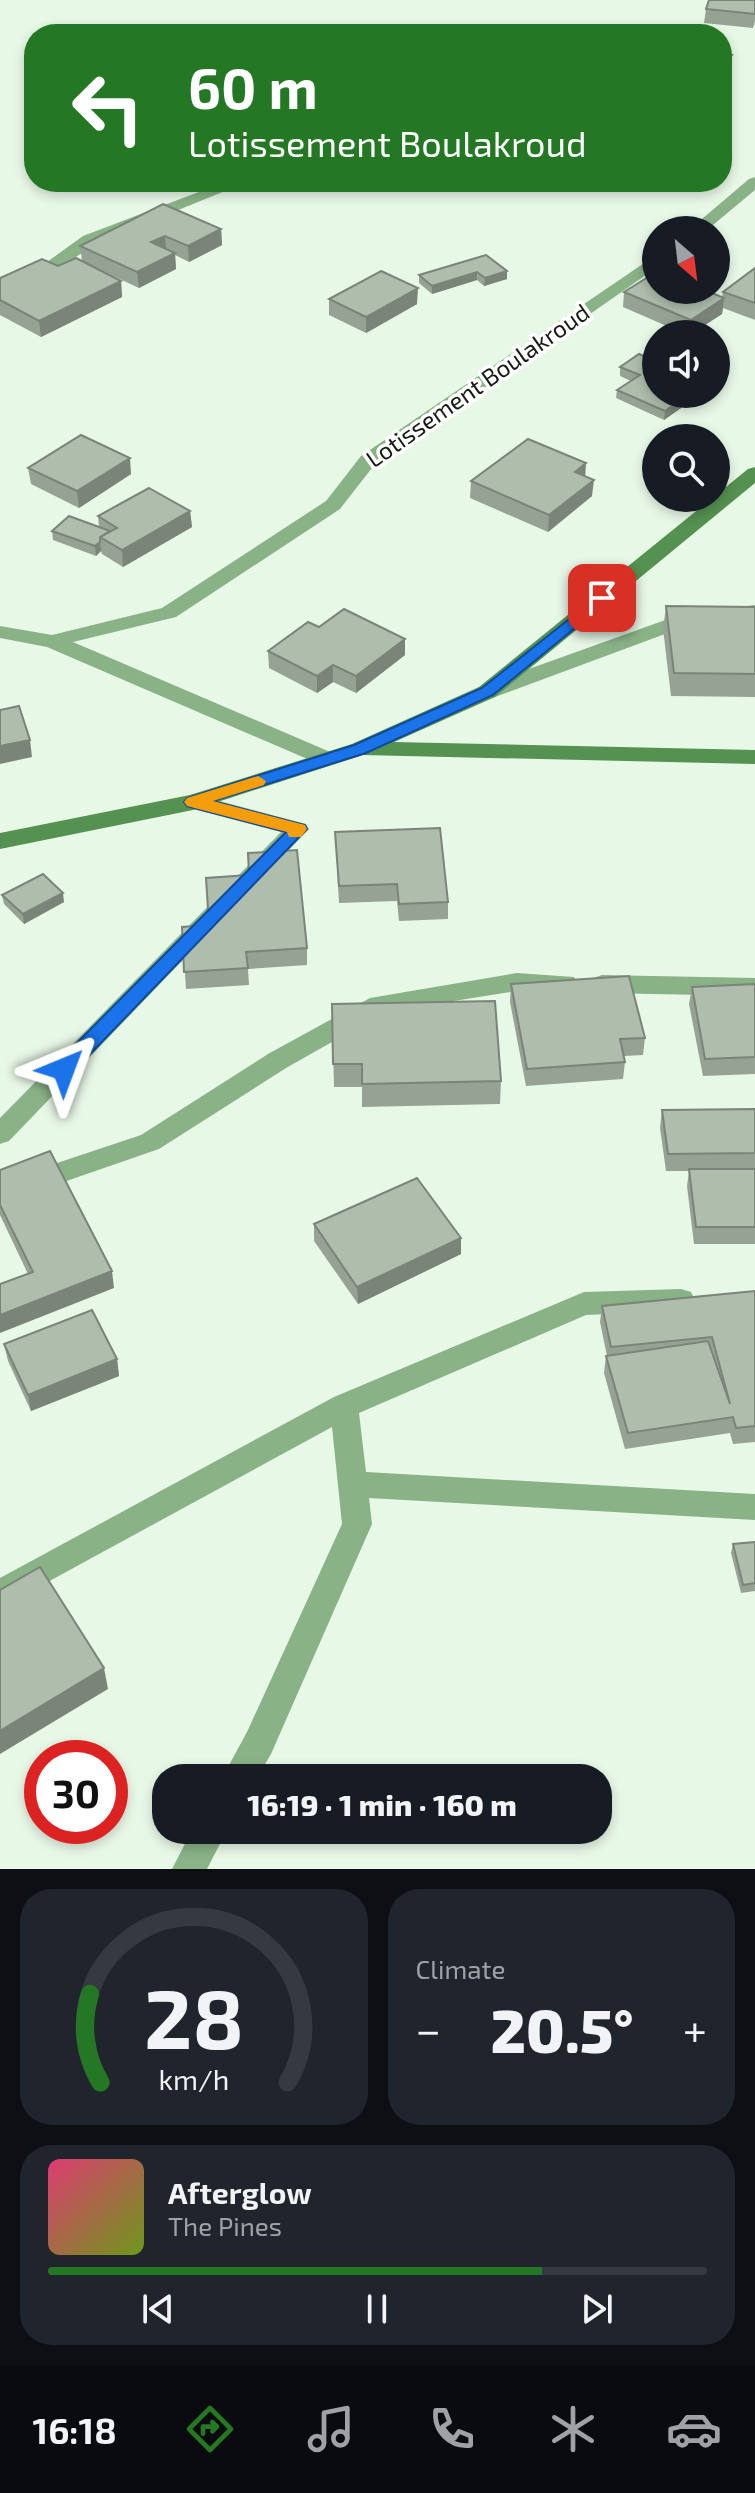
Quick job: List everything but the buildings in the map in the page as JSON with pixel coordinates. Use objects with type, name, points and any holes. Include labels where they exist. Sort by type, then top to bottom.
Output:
[{"type":"main road","points":[[0,841],[193,802],[360,749],[487,692],[755,473]]},
{"type":"main road","points":[[360,749],[755,757]]},
{"type":"street","points":[[714,216],[755,182]]},
{"type":"street","points":[[0,304],[89,240],[213,192]]},
{"type":"street","name":"Lotissement Boulakroud","points":[[52,641],[169,613],[333,505],[368,460],[642,270]]},
{"type":"street","points":[[487,692],[689,618],[755,611]]},
{"type":"street","name":"Lotissement Boulakroud","points":[[0,632],[52,641],[327,759]]},
{"type":"street","points":[[0,1134],[298,829],[193,802]]},
{"type":"street","points":[[0,1193],[150,1142],[277,1061],[379,1004],[517,982],[755,987]]},
{"type":"street","points":[[0,1594],[344,1406],[584,1304],[708,1298]]},
{"type":"street","points":[[247,1764],[357,1524],[344,1406]]},
{"type":"street","points":[[352,1484],[755,1507]]},
{"type":"slow traffic","points":[[258,781],[193,802],[298,829],[295,832]]},
{"type":"route","points":[[64,1069],[298,829],[193,802],[360,749],[487,692],[602,598]]}]
